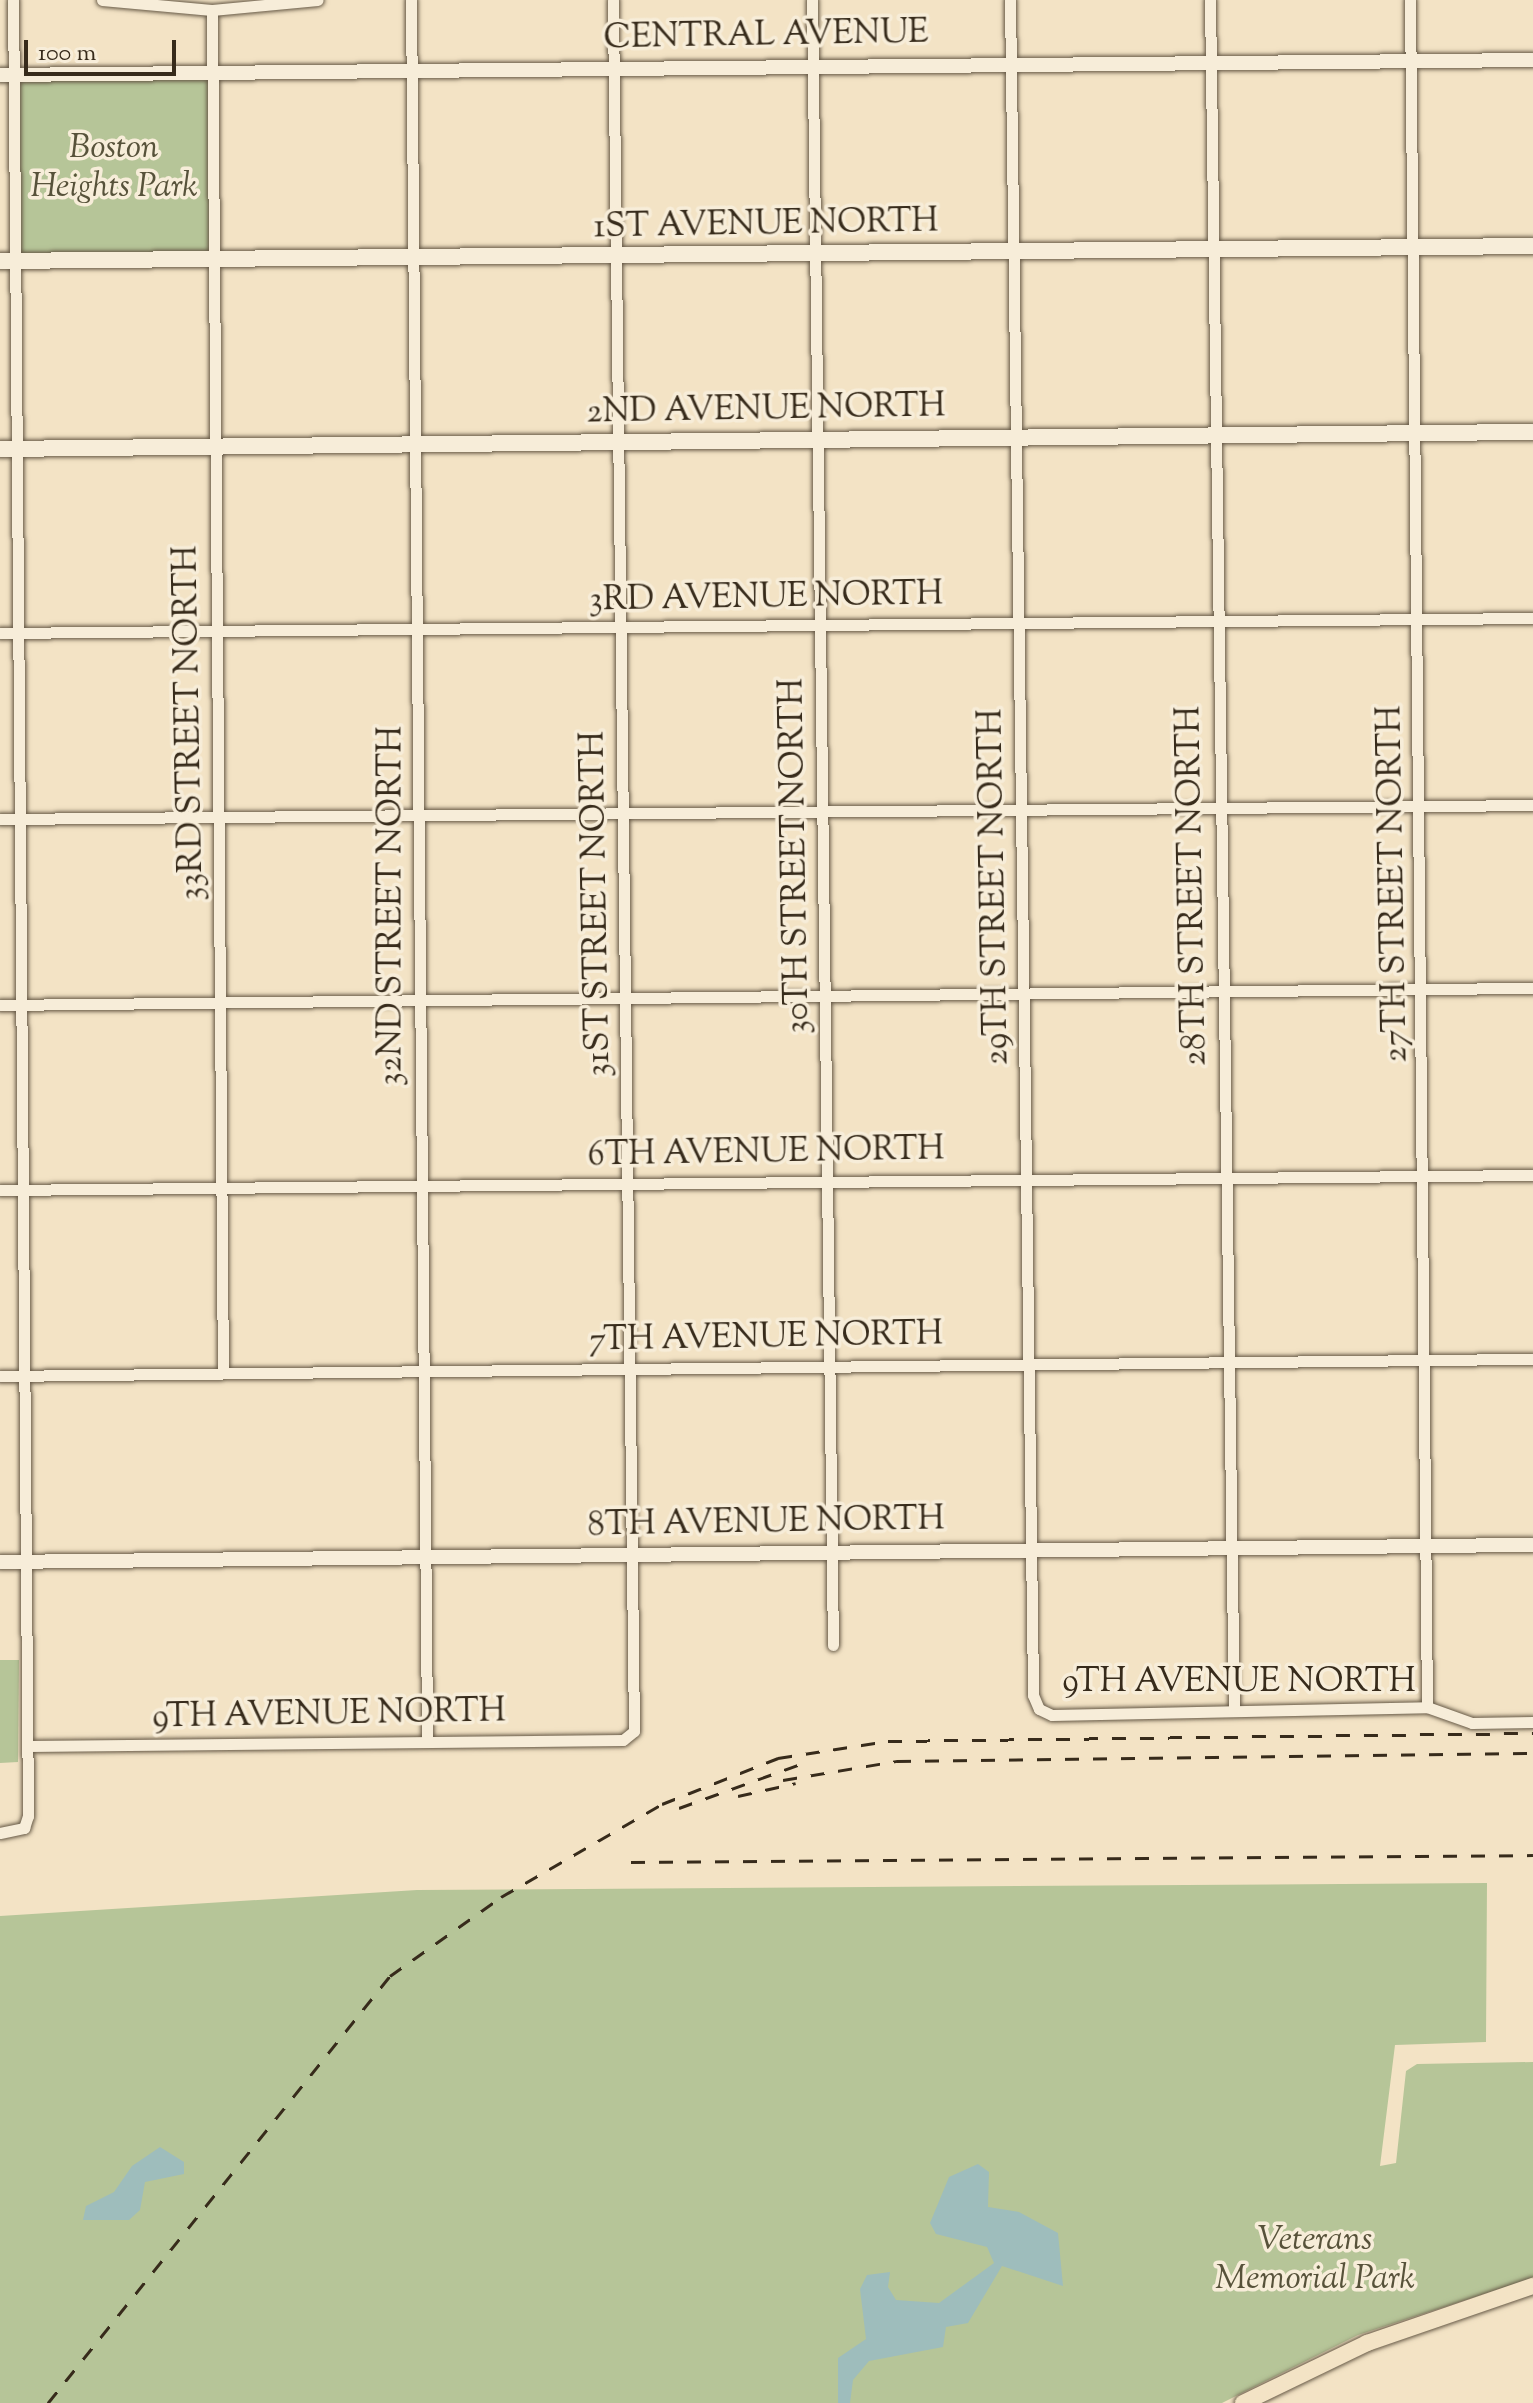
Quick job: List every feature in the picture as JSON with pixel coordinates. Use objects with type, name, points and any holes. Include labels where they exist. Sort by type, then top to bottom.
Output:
[{"type":"main road","name":"1ST AVENUE NORTH","points":[[7,261],[1533,246]]},
{"type":"main road","name":"2ND AVENUE NORTH","points":[[0,449],[215,444],[1533,432]]},
{"type":"main road","points":[[1243,2403],[1367,2343],[1533,2286]]},
{"type":"street","points":[[0,1833],[13,1833],[28,1816],[18,449],[7,261],[6,75],[13,0]]},
{"type":"street","points":[[102,0],[193,2],[212,10],[232,2],[318,0]]},
{"type":"street","name":"32ND STREET NORTH","points":[[411,0],[427,1742]]},
{"type":"street","name":"31ST STREET NORTH","points":[[613,0],[633,1555],[630,1738]]},
{"type":"street","name":"30TH STREET NORTH","points":[[812,0],[833,1645]]},
{"type":"street","name":"29TH STREET NORTH","points":[[1010,0],[1031,1550],[1039,1709]]},
{"type":"street","name":"28TH STREET NORTH","points":[[1210,0],[1222,808],[1224,1179],[1230,1362],[1229,1548],[1234,1710]]},
{"type":"street","name":"27TH STREET NORTH","points":[[1410,0],[1430,1546],[1427,1707]]},
{"type":"street","name":"33RD STREET NORTH","points":[[212,10],[224,1189],[223,1372]]},
{"type":"street","name":"CENTRAL AVENUE","points":[[6,75],[1533,60]]},
{"type":"street","name":"3RD AVENUE NORTH","points":[[0,633],[217,634],[821,624],[1533,618]]},
{"type":"street","points":[[0,819],[1533,805]]},
{"type":"street","points":[[0,1005],[1533,988]]},
{"type":"street","name":"6TH AVENUE NORTH","points":[[0,1190],[1533,1175]]},
{"type":"street","name":"7TH AVENUE NORTH","points":[[0,1376],[1533,1359]]},
{"type":"street","name":"8TH AVENUE NORTH","points":[[0,1562],[1533,1545]]},
{"type":"street","name":"9TH AVENUE NORTH","points":[[1039,1709],[1427,1707],[1472,1723],[1533,1722]]},
{"type":"street","name":"9TH AVENUE NORTH","points":[[28,1746],[630,1738]]},
{"type":"green space","name":"Boston Heights Park","points":[[213,73],[214,261],[15,261],[13,75]]},
{"type":"green space","points":[[0,1660],[19,1660],[18,1762],[0,1763]]},
{"type":"green space","name":"Veterans Memorial Park","points":[[1487,1883],[1486,2042],[1395,2045],[1380,2166],[1396,2163],[1406,2071],[1417,2064],[1533,2062],[1533,2278],[1358,2335],[1222,2403],[0,2403],[0,1916],[417,1890]]},
{"type":"water","points":[[160,2147],[184,2162],[184,2174],[145,2182],[140,2210],[129,2220],[83,2220],[86,2206],[114,2192],[132,2166]]},
{"type":"water","points":[[978,2164],[989,2172],[988,2207],[1019,2212],[1058,2233],[1063,2286],[1002,2266],[968,2323],[946,2327],[943,2347],[869,2361],[853,2380],[850,2403],[838,2403],[838,2358],[866,2339],[860,2289],[867,2275],[890,2272],[888,2287],[896,2300],[939,2303],[994,2263],[987,2247],[936,2234],[930,2223],[949,2177]]},
{"type":"railway","points":[[48,2403],[390,1976],[501,1897],[662,1804],[778,1758],[888,1741],[1533,1733]]},
{"type":"railway","points":[[783,1780],[897,1761],[1533,1753]]},
{"type":"railway","points":[[679,1808],[803,1763]]},
{"type":"railway","points":[[738,1796],[796,1783]]},
{"type":"railway","points":[[631,1862],[1533,1855]]}]
